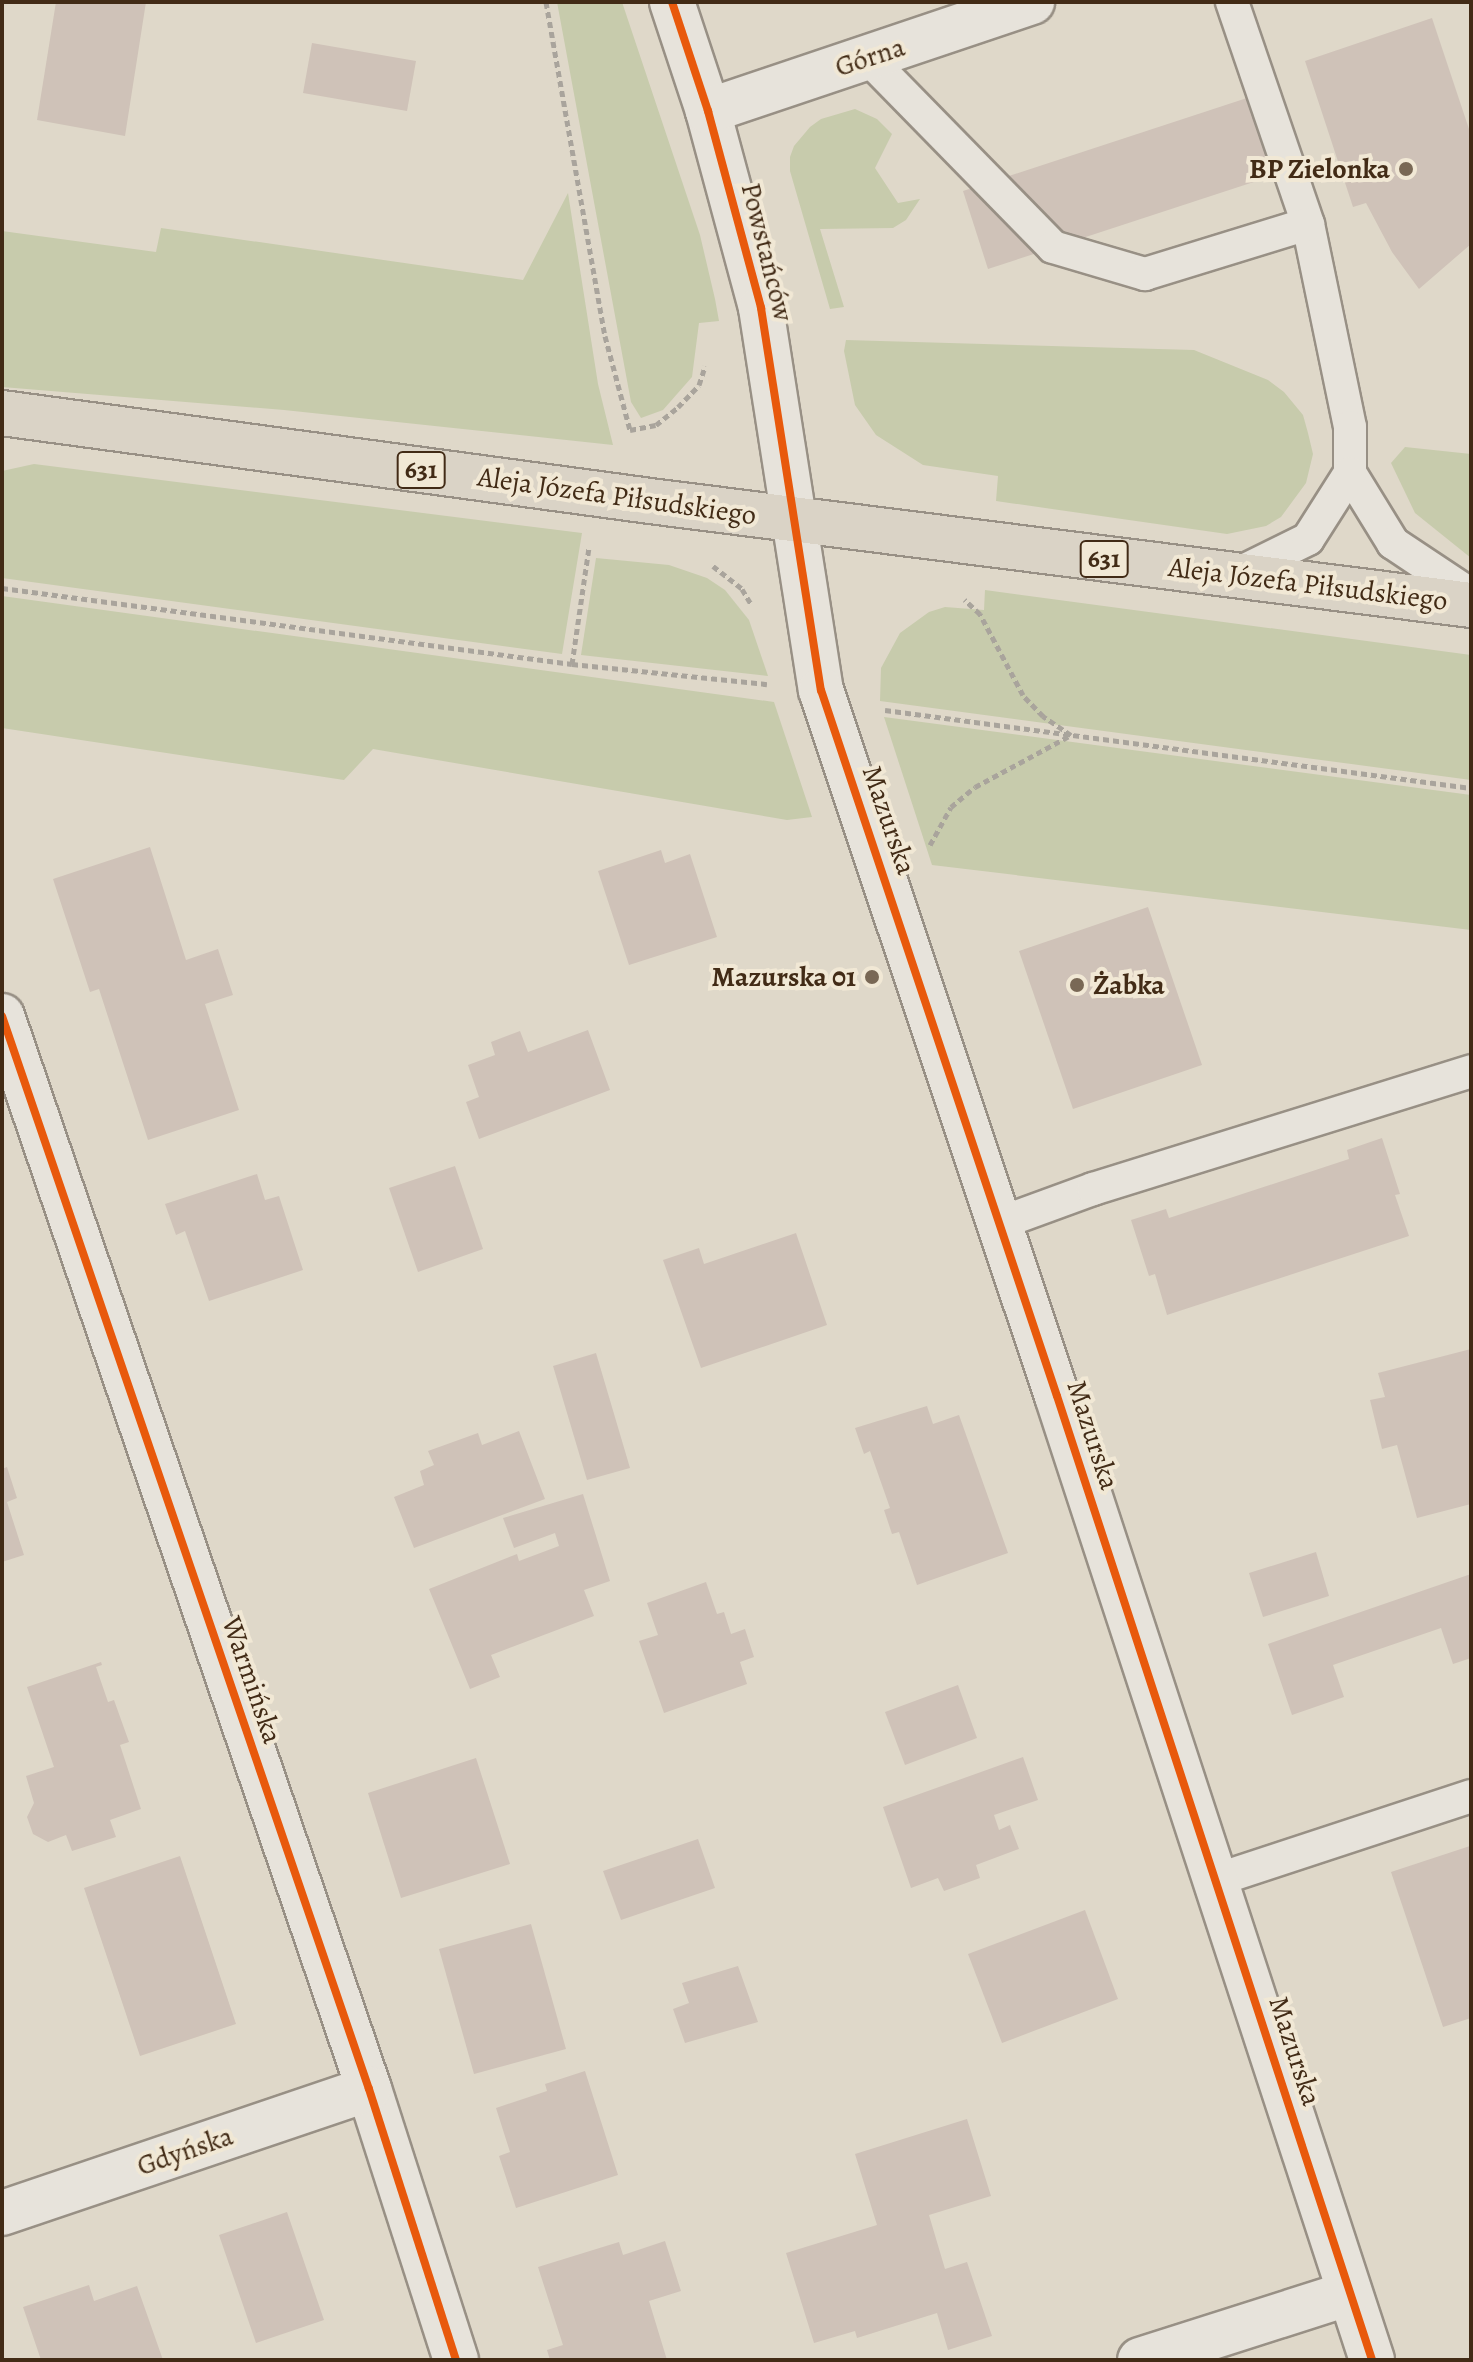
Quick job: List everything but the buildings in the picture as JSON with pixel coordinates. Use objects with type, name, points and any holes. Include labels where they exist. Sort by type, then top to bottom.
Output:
[{"type":"main road","name":"Aleja Józefa Piłsudskiego","points":[[2,413],[793,519],[1471,605]]},
{"type":"street","name":"Powstańców","points":[[672,2],[708,111],[761,308],[793,519]]},
{"type":"street","name":"Górna","points":[[708,111],[1032,2]]},
{"type":"street","name":"Mazurska","points":[[793,519],[821,690],[1000,1223],[1372,2360]]},
{"type":"street","name":"Warmińska","points":[[2,1016],[16,1098],[369,2089],[456,2360]]},
{"type":"street","name":"Gdyńska","points":[[2,2213],[369,2089]]},
{"type":"street","points":[[1140,2360],[1350,2293]]},
{"type":"lane","points":[[1232,2],[1308,224],[1350,427],[1350,473],[1393,543],[1471,595]]},
{"type":"lane","points":[[868,58],[1053,247],[1145,274],[1308,224]]},
{"type":"lane","points":[[1237,574],[1308,539],[1350,473]]},
{"type":"lane","points":[[1000,1223],[1093,1189],[1471,1071]]},
{"type":"lane","points":[[1216,1880],[1471,1796]]},
{"type":"path","points":[[546,2],[605,336],[630,430],[656,425],[678,407],[699,385],[705,366]]},
{"type":"path","points":[[572,664],[589,548],[604,550]]},
{"type":"path","points":[[708,565],[719,568],[742,589],[757,614]]},
{"type":"path","points":[[2,588],[572,664],[781,685]]},
{"type":"path","points":[[965,600],[980,614],[1023,695],[1043,716],[1071,735]]},
{"type":"path","points":[[873,708],[1471,788]]},
{"type":"path","points":[[928,851],[951,807],[975,787],[1071,735]]},
{"type":"green space","points":[[557,2],[622,2],[700,235],[715,299],[719,321],[699,323],[692,377],[663,410],[641,418],[631,402]]},
{"type":"green space","points":[[855,109],[877,119],[892,134],[875,168],[898,203],[920,199],[906,220],[893,228],[820,229],[844,307],[830,309],[790,171],[790,157],[794,146],[810,127],[821,119]]},
{"type":"green space","points":[[568,193],[598,384],[613,445],[284,410],[2,387],[2,231],[156,252],[161,228],[523,280]]},
{"type":"green space","points":[[846,340],[1194,350],[1268,380],[1284,392],[1303,415],[1308,433],[1313,454],[1306,483],[1281,517],[1266,526],[1227,534],[996,501],[998,476],[923,465],[876,435],[855,405],[844,351]]},
{"type":"green space","points":[[1405,447],[1471,454],[1471,558],[1415,513],[1391,463]]},
{"type":"green space","points":[[34,464],[582,533],[562,654],[2,578],[2,471]]},
{"type":"green space","points":[[596,558],[669,565],[707,578],[725,590],[749,620],[768,676],[581,655]]},
{"type":"green space","points":[[985,590],[1471,655],[1471,780],[880,701],[881,668],[900,633],[929,612],[945,607],[984,610]]},
{"type":"green space","points":[[2,596],[774,702],[812,817],[787,820],[373,749],[344,780],[2,728]]},
{"type":"green space","points":[[884,717],[1471,795],[1471,930],[932,865]]},
{"type":"cycle path","points":[[672,2],[708,111],[761,308],[821,690],[1057,1396],[1372,2360]]},
{"type":"cycle path","points":[[2,1016],[369,2089],[456,2360]]},
{"type":"place","name":"BP Zielonka","points":[[1406,169]]},
{"type":"place","name":"Mazurska 01","points":[[872,977]]},
{"type":"place","name":"Żabka","points":[[1077,985]]}]
